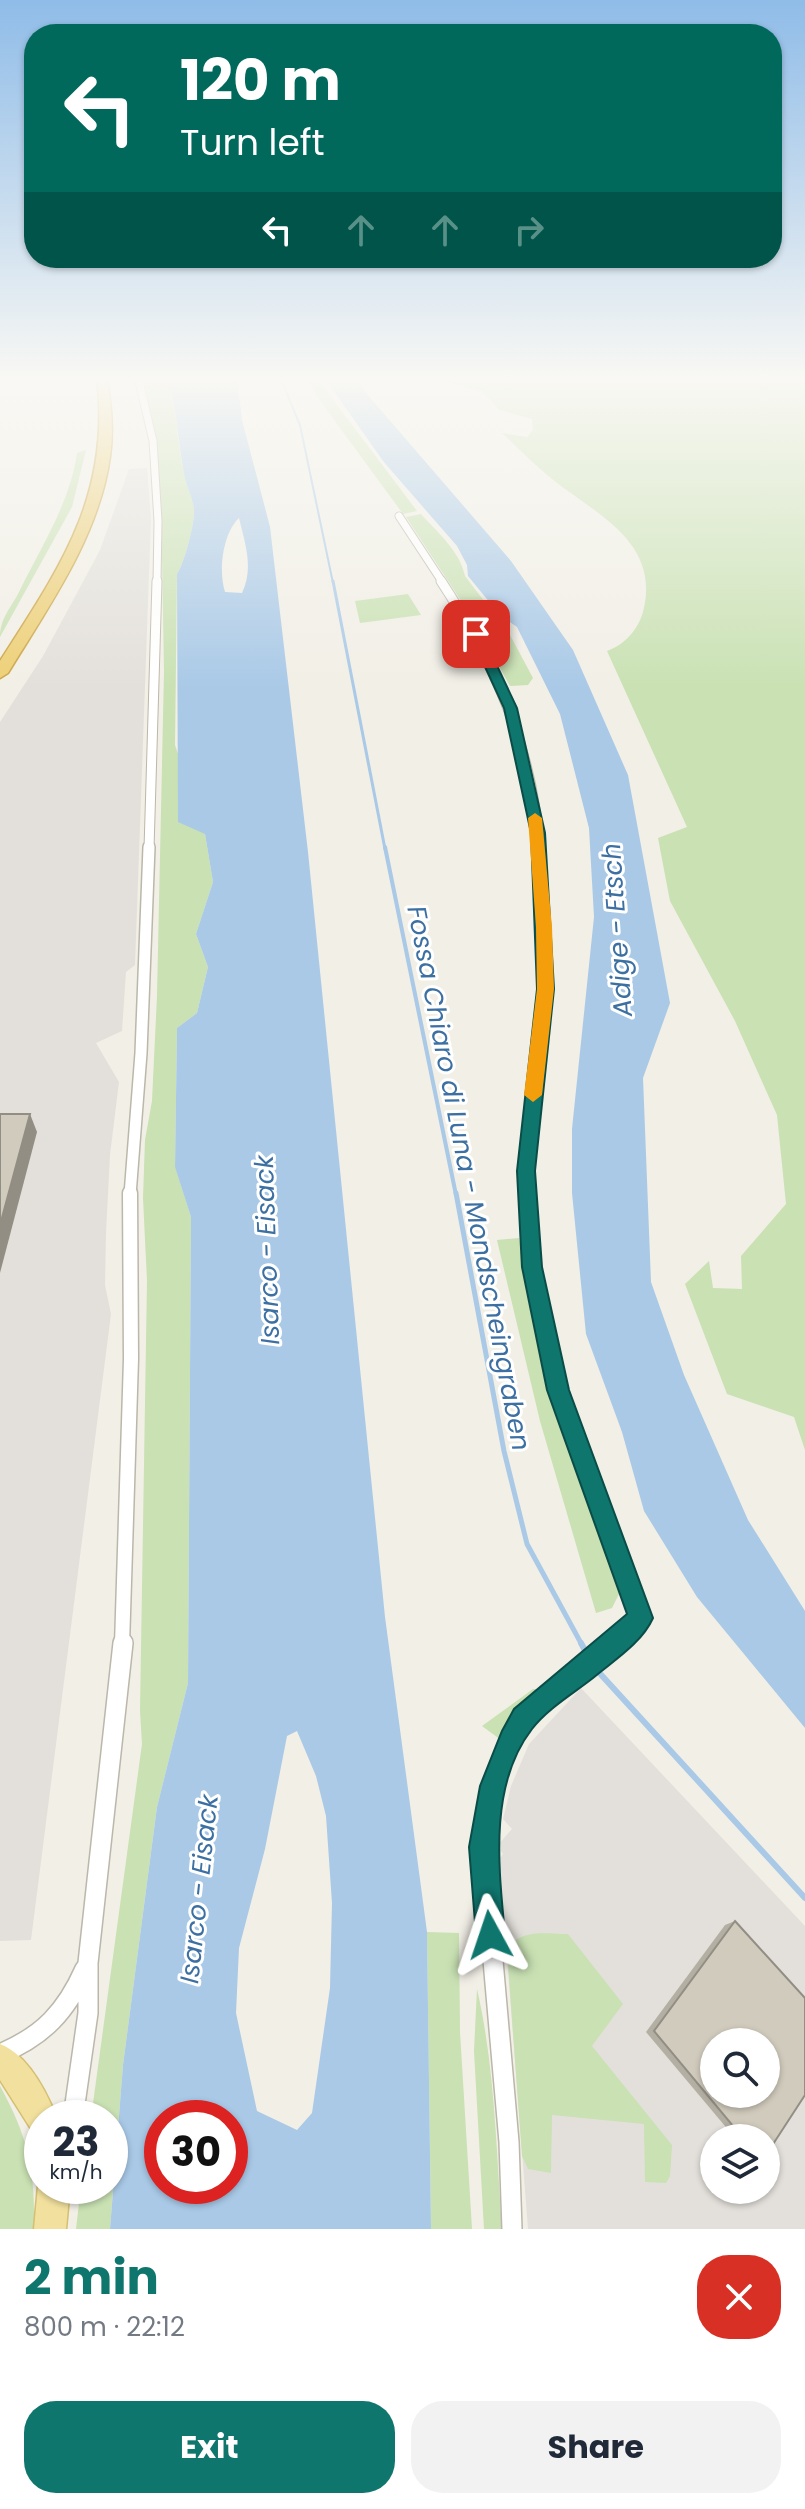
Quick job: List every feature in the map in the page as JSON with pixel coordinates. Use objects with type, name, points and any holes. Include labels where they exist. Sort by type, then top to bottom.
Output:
[{"type":"highway","points":[[0,652],[60,553],[84,496],[87,481]]},
{"type":"highway","points":[[0,673],[71,554],[96,495],[99,481]]},
{"type":"main road","points":[[0,2056],[32,2100]]},
{"type":"main road","points":[[50,2229],[52,2204]]},
{"type":"street","points":[[76,2100],[88,2013],[88,1963],[122,1660],[131,1359],[130,1200],[141,1053],[155,690],[156,481]]},
{"type":"street","points":[[399,516],[476,634],[510,708],[527,774],[538,833],[546,989],[526,1171],[532,1267],[558,1390],[640,1618],[619,1640],[523,1718],[493,1786],[483,1847],[507,2127],[512,2229]]},
{"type":"street","points":[[0,2056],[26,2044],[51,2027],[70,2004],[88,1963]]},
{"type":"shaded area","points":[[125,481],[148,481],[151,519],[135,965],[126,972],[122,1031],[96,1043],[119,1082],[110,1155],[106,1233],[105,1285],[111,1314],[31,1940],[0,1941],[0,722],[43,656],[100,550]]},
{"type":"shaded area","points":[[581,1688],[805,1926],[805,2229],[528,2229],[500,1858],[503,1854],[497,1846],[512,1829],[503,1819],[511,1786],[529,1744]]},
{"type":"green space","points":[[70,481],[78,481],[72,507],[0,637],[4,619]]},
{"type":"green space","points":[[159,481],[186,481],[194,510],[183,562],[177,574],[175,745],[205,834],[213,882],[196,934],[208,967],[197,1013],[177,1028],[175,1166],[191,1217],[188,1683],[157,1807],[120,2100],[93,2100],[142,1744],[147,1281],[143,1198],[157,996],[164,672]]},
{"type":"green space","points":[[379,481],[394,481],[417,511],[403,514]]},
{"type":"green space","points":[[555,481],[805,481],[805,1450],[794,1417],[727,1394],[685,1284],[709,1261],[713,1288],[742,1289],[741,1256],[786,1204],[777,1115],[735,1021],[670,901],[658,838],[687,827],[607,651],[625,641],[641,619],[646,588],[643,567],[634,549],[605,518]]},
{"type":"green space","points":[[421,514],[453,550],[465,576],[510,635],[533,678],[528,685],[510,686],[473,619],[406,517]]},
{"type":"green space","points":[[408,594],[421,615],[360,623],[355,601]]},
{"type":"green space","points":[[519,1238],[551,1396],[620,1592],[612,1608],[596,1613],[540,1421],[497,1240]]},
{"type":"green space","points":[[533,1689],[538,1689],[501,1740],[482,1726]]},
{"type":"green space","points":[[427,1932],[459,1933],[460,2032],[472,2229],[431,2229]]},
{"type":"green space","points":[[568,1934],[623,2004],[592,2046],[672,2145],[670,2176],[666,2183],[645,2182],[644,2124],[552,2115],[551,2173],[528,2169],[522,2156],[507,1950],[526,1935]]},
{"type":"green space","points":[[477,1989],[491,2078],[502,2229],[484,2229],[474,2051]]},
{"type":"green space","points":[[0,2086],[24,2139],[24,2204],[33,2204],[34,2229],[0,2229]]},
{"type":"green space","points":[[79,2204],[112,2204],[110,2229],[76,2229]]},
{"type":"water","name":"Isarco - Eisack","points":[[186,481],[258,481],[270,527],[308,852],[385,1617],[427,1932],[431,2229],[110,2229],[112,2204],[128,2204],[128,2100],[120,2100],[123,2065],[157,1807],[188,1683],[191,1217],[175,1167],[177,1028],[197,1013],[208,967],[196,934],[213,882],[205,834],[178,822],[177,574],[183,562],[194,510]],"holes":[[[239,518],[247,556],[247,574],[242,593],[225,592],[223,552],[229,533]],[[297,1731],[316,1776],[326,1816],[332,1903],[330,1988],[312,2113],[297,2130],[257,2111],[236,2013],[239,1948],[265,1849],[287,1736]]]},
{"type":"water","name":"Adige - Etsch","points":[[400,481],[442,481],[511,561],[573,650],[628,775],[670,1003],[643,1078],[651,1282],[684,1375],[748,1520],[805,1611],[805,1728],[697,1597],[644,1511],[622,1432],[586,1334],[572,1193],[572,1129],[594,917],[589,828],[560,714],[517,627],[500,615],[468,576],[467,565],[457,546]]},
{"type":"building","points":[[0,1114],[30,1114],[0,1225]]},
{"type":"building","points":[[735,1921],[805,1998],[805,2095],[780,2133],[780,2124],[731,2124],[718,2108],[780,2108],[780,2028],[700,2028],[700,2086],[654,2031]]},
{"type":"waterway","name":"Fossa Chiaro di Luna - Mondscheingraben","points":[[312,481],[333,583]]},
{"type":"waterway","name":"Fossa Chiaro di Luna - Mondscheingraben","points":[[333,581],[385,849]]},
{"type":"waterway","name":"Fossa Chiaro di Luna - Mondscheingraben","points":[[385,847],[456,1195]]},
{"type":"waterway","name":"Fossa Chiaro di Luna - Mondscheingraben","points":[[456,1193],[504,1451],[527,1544],[582,1645]]},
{"type":"waterway","name":"Fossa Chiaro di Luna - Mondscheingraben","points":[[581,1643],[588,1656]]},
{"type":"waterway","name":"Fossa Chiaro di Luna - Mondscheingraben","points":[[594,1667],[805,1898]]},
{"type":"slow traffic","points":[[533,1095],[546,989],[535,818]]},
{"type":"route","points":[[476,634],[510,708],[538,833],[546,989],[526,1171],[532,1267],[558,1390],[640,1618],[619,1640],[523,1718],[511,1741],[493,1786],[483,1847],[490,1935]]}]
